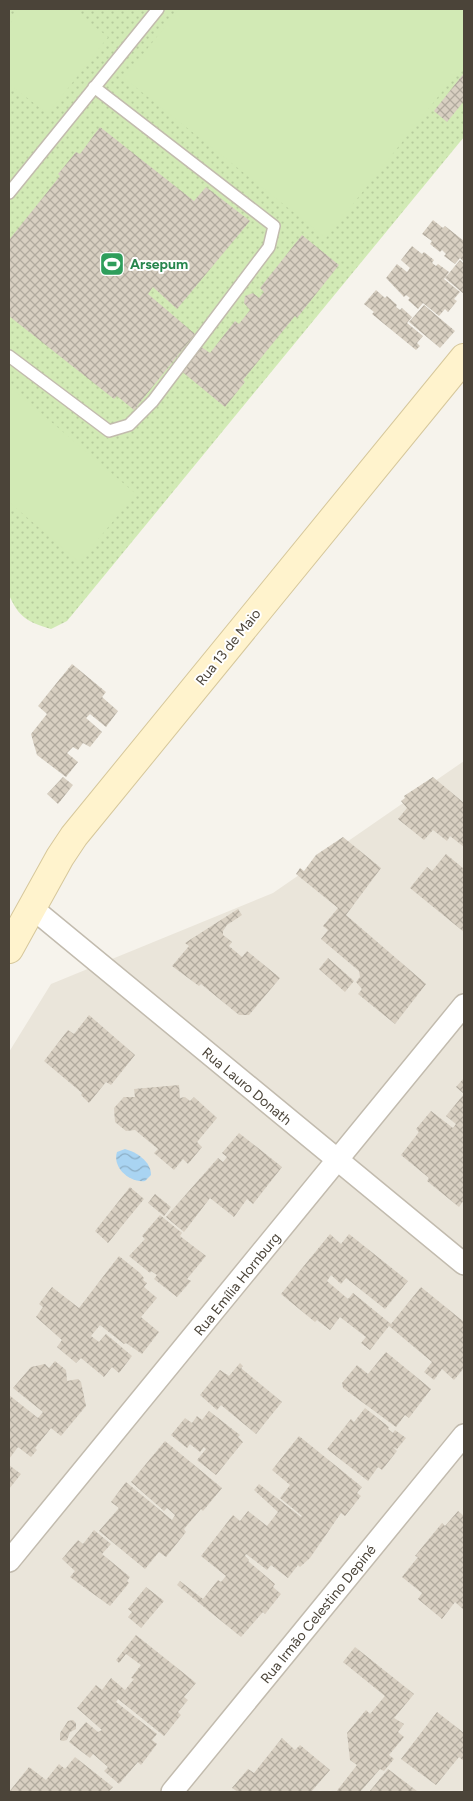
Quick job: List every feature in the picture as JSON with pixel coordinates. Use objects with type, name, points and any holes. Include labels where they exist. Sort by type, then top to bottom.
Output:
[{"type":"main road","name":"Rua 13 de Maio","points":[[9,949],[74,836],[464,358]]},
{"type":"street","name":"Rua Lauro Donath","points":[[32,907],[464,1264]]},
{"type":"street","name":"Rua Emília Hornburg","points":[[9,1561],[464,1005]]},
{"type":"street","name":"Rua Irmão Celestino Depiné","points":[[172,1792],[464,1435]]},
{"type":"lane","points":[[9,193],[158,9]]},
{"type":"lane","points":[[9,356],[109,431],[129,425],[153,401],[269,247],[274,226],[94,87]]},
{"type":"shaded area","points":[[464,761],[464,1792],[9,1792],[9,1052],[51,984],[273,893]]},
{"type":"green space","name":"Arsepum","points":[[9,9],[464,9],[464,137],[67,621],[51,629],[25,618],[9,595]]},
{"type":"green space","points":[[21,9],[72,9],[108,37],[48,114],[9,84],[9,25]]},
{"type":"green space","points":[[179,9],[464,9],[464,64],[326,238],[124,78]]},
{"type":"green space","points":[[9,386],[136,494],[79,562],[9,502]]},
{"type":"water","points":[[125,1149],[134,1152],[146,1161],[151,1175],[145,1181],[128,1177],[119,1168],[116,1158],[117,1152]]},
{"type":"building","points":[[464,73],[464,101],[447,122],[434,111]]},
{"type":"building","name":"Arsepum","points":[[100,127],[194,201],[206,187],[250,221],[177,309],[153,287],[148,294],[195,334],[134,410],[117,396],[114,399],[9,316],[9,240],[60,176],[58,174],[76,152],[80,154]]},
{"type":"building","points":[[433,220],[443,228],[445,226],[464,241],[464,262],[460,258],[455,264],[444,256],[446,254],[442,250],[440,252],[430,244],[432,241],[422,234]]},
{"type":"building","points":[[302,235],[339,265],[297,318],[295,316],[243,380],[245,382],[225,407],[180,370],[200,346],[210,353],[235,321],[239,324],[250,310],[244,303],[245,296],[253,293],[259,298],[264,292],[260,288]]},
{"type":"building","points":[[412,246],[434,260],[432,263],[436,266],[438,264],[449,272],[444,279],[460,292],[454,299],[457,301],[448,312],[445,309],[439,316],[423,303],[418,309],[408,300],[410,298],[406,295],[404,297],[386,278],[397,264],[407,272],[410,268],[401,260]]},
{"type":"building","points":[[460,260],[464,264],[464,294],[445,278]]},
{"type":"building","points":[[376,290],[385,298],[387,296],[397,305],[396,307],[400,310],[402,308],[412,317],[407,323],[423,336],[417,343],[420,346],[416,350],[372,314],[374,312],[364,304]]},
{"type":"building","points":[[424,305],[455,331],[440,348],[409,322]]},
{"type":"building","points":[[72,664],[106,692],[102,697],[118,711],[106,727],[90,714],[86,718],[102,732],[90,747],[83,743],[78,750],[73,747],[67,753],[78,762],[66,777],[37,755],[31,734],[47,714],[38,706]]},
{"type":"building","points":[[63,777],[73,785],[58,804],[47,794]]},
{"type":"building","points":[[433,777],[464,803],[464,847],[450,836],[447,841],[433,830],[424,840],[398,819],[407,808],[401,801],[405,798],[404,796]]},
{"type":"building","points":[[343,837],[381,868],[346,915],[426,984],[395,1024],[358,994],[362,989],[356,982],[360,977],[359,971],[321,939],[328,930],[323,926],[338,908],[296,874],[300,868],[304,871],[316,855]]},
{"type":"building","points":[[446,854],[464,869],[464,932],[410,888],[427,867],[432,871]]},
{"type":"building","points":[[238,909],[242,915],[227,925],[223,931],[223,935],[232,942],[229,946],[242,957],[247,951],[280,978],[249,1015],[239,1015],[201,984],[199,986],[172,966],[189,946],[185,943]]},
{"type":"building","points":[[328,958],[354,981],[345,992],[319,969]]},
{"type":"building","points":[[89,1015],[135,1055],[111,1085],[106,1082],[89,1103],[81,1095],[82,1093],[44,1061],[68,1030],[74,1034]]},
{"type":"building","points":[[464,1078],[464,1094],[456,1087]]},
{"type":"building","points":[[179,1085],[180,1098],[185,1097],[190,1101],[194,1097],[217,1118],[197,1142],[202,1147],[188,1164],[183,1159],[174,1170],[154,1153],[158,1149],[135,1130],[126,1131],[115,1122],[114,1108],[124,1097],[135,1097],[134,1089]]},
{"type":"building","points":[[464,1094],[464,1200],[459,1207],[427,1181],[429,1178],[401,1155],[419,1132],[416,1129],[431,1111],[453,1128],[456,1124],[446,1116]]},
{"type":"building","points":[[239,1133],[282,1167],[253,1204],[247,1199],[234,1217],[210,1198],[184,1232],[166,1217],[218,1158],[223,1162],[227,1157],[222,1153]]},
{"type":"building","points":[[130,1187],[144,1199],[108,1243],[95,1231]]},
{"type":"building","points":[[155,1194],[171,1207],[164,1216],[148,1203]]},
{"type":"building","points":[[160,1215],[182,1233],[180,1236],[206,1256],[187,1279],[191,1281],[177,1297],[154,1279],[157,1275],[151,1271],[150,1273],[129,1256],[145,1239],[142,1236]]},
{"type":"building","points":[[330,1234],[341,1244],[349,1234],[408,1281],[385,1309],[346,1278],[341,1284],[331,1275],[327,1281],[348,1299],[353,1293],[391,1324],[421,1287],[464,1322],[464,1368],[454,1380],[442,1369],[434,1380],[424,1372],[432,1362],[389,1326],[370,1350],[361,1343],[366,1337],[340,1317],[330,1330],[317,1320],[315,1322],[281,1294]]},
{"type":"building","points":[[119,1256],[140,1273],[144,1278],[143,1280],[147,1283],[144,1287],[157,1298],[141,1317],[159,1332],[142,1354],[126,1343],[124,1344],[100,1325],[91,1336],[99,1342],[106,1334],[132,1356],[119,1373],[112,1367],[104,1377],[81,1358],[76,1363],[57,1347],[62,1340],[36,1317],[43,1307],[39,1304],[52,1287],[79,1308]]},
{"type":"building","points":[[386,1352],[431,1389],[409,1418],[405,1415],[396,1427],[343,1388],[342,1383],[357,1365],[368,1374]]},
{"type":"building","points":[[55,1361],[66,1370],[67,1381],[78,1379],[81,1382],[86,1406],[61,1436],[51,1428],[35,1448],[37,1450],[31,1457],[18,1447],[9,1459],[9,1395],[38,1418],[43,1412],[13,1388],[31,1367],[45,1364],[49,1368]]},
{"type":"building","points":[[240,1363],[243,1366],[241,1368],[282,1402],[256,1434],[221,1405],[217,1410],[200,1395],[220,1370],[229,1376]]},
{"type":"building","points":[[365,1408],[389,1427],[388,1429],[393,1433],[395,1430],[406,1438],[397,1449],[393,1447],[397,1451],[382,1470],[378,1467],[368,1481],[327,1449],[351,1419],[354,1422]]},
{"type":"building","points":[[209,1411],[240,1435],[238,1437],[243,1442],[216,1475],[197,1460],[206,1449],[204,1447],[200,1452],[190,1444],[187,1448],[171,1435],[185,1418],[192,1423],[197,1416],[202,1420]]},
{"type":"building","points":[[299,1436],[362,1487],[357,1493],[361,1496],[345,1516],[341,1513],[310,1558],[300,1567],[298,1565],[288,1578],[271,1565],[267,1570],[246,1554],[245,1556],[248,1561],[275,1584],[273,1587],[281,1594],[265,1614],[263,1612],[241,1637],[177,1585],[180,1581],[203,1599],[218,1580],[221,1582],[226,1576],[201,1556],[233,1515],[240,1521],[248,1511],[267,1526],[278,1512],[254,1490],[259,1484],[302,1516],[280,1498],[290,1485],[272,1470]]},
{"type":"building","points":[[165,1441],[222,1488],[203,1511],[201,1509],[184,1529],[186,1532],[166,1557],[159,1552],[145,1569],[99,1531],[119,1508],[111,1502],[126,1482],[172,1520],[175,1515],[167,1508],[164,1511],[131,1482]]},
{"type":"building","points":[[9,1465],[21,1474],[9,1489]]},
{"type":"building","points":[[458,1511],[464,1516],[464,1610],[455,1602],[442,1619],[418,1599],[422,1593],[402,1577],[418,1557],[415,1556],[442,1523],[445,1526]]},
{"type":"building","points":[[94,1530],[111,1544],[102,1554],[130,1577],[127,1581],[129,1583],[110,1606],[70,1577],[75,1571],[62,1559],[78,1540],[83,1544]]},
{"type":"building","points":[[146,1587],[164,1601],[141,1628],[128,1617],[132,1612],[128,1609]]},
{"type":"building","points":[[136,1635],[196,1683],[184,1697],[188,1700],[178,1712],[181,1715],[164,1736],[118,1699],[116,1702],[157,1734],[152,1740],[157,1744],[141,1765],[138,1762],[119,1784],[104,1771],[108,1767],[93,1754],[90,1758],[69,1742],[86,1722],[98,1732],[102,1730],[77,1708],[96,1685],[102,1690],[111,1678],[125,1690],[134,1679],[131,1678],[141,1665],[126,1654],[119,1663],[116,1660]]},
{"type":"building","points":[[355,1647],[414,1694],[394,1718],[404,1724],[398,1732],[404,1737],[389,1755],[394,1759],[384,1771],[380,1769],[360,1792],[336,1792],[357,1765],[350,1760],[347,1733],[366,1710],[370,1714],[385,1696],[343,1662]]},
{"type":"building","points":[[437,1712],[464,1733],[464,1761],[459,1757],[436,1785],[401,1759]]},
{"type":"building","points":[[73,1720],[76,1723],[76,1729],[70,1732],[67,1740],[60,1740],[60,1733],[68,1721]]},
{"type":"building","points":[[282,1738],[295,1750],[300,1745],[330,1770],[311,1792],[238,1792],[232,1788],[248,1769],[254,1773]]},
{"type":"building","points":[[75,1757],[113,1787],[108,1792],[9,1792],[29,1767],[46,1780],[59,1764],[65,1769]]},
{"type":"building","points":[[388,1769],[417,1791],[369,1792]]},
{"type":"place","name":"Arsepum","points":[[112,264]]}]
